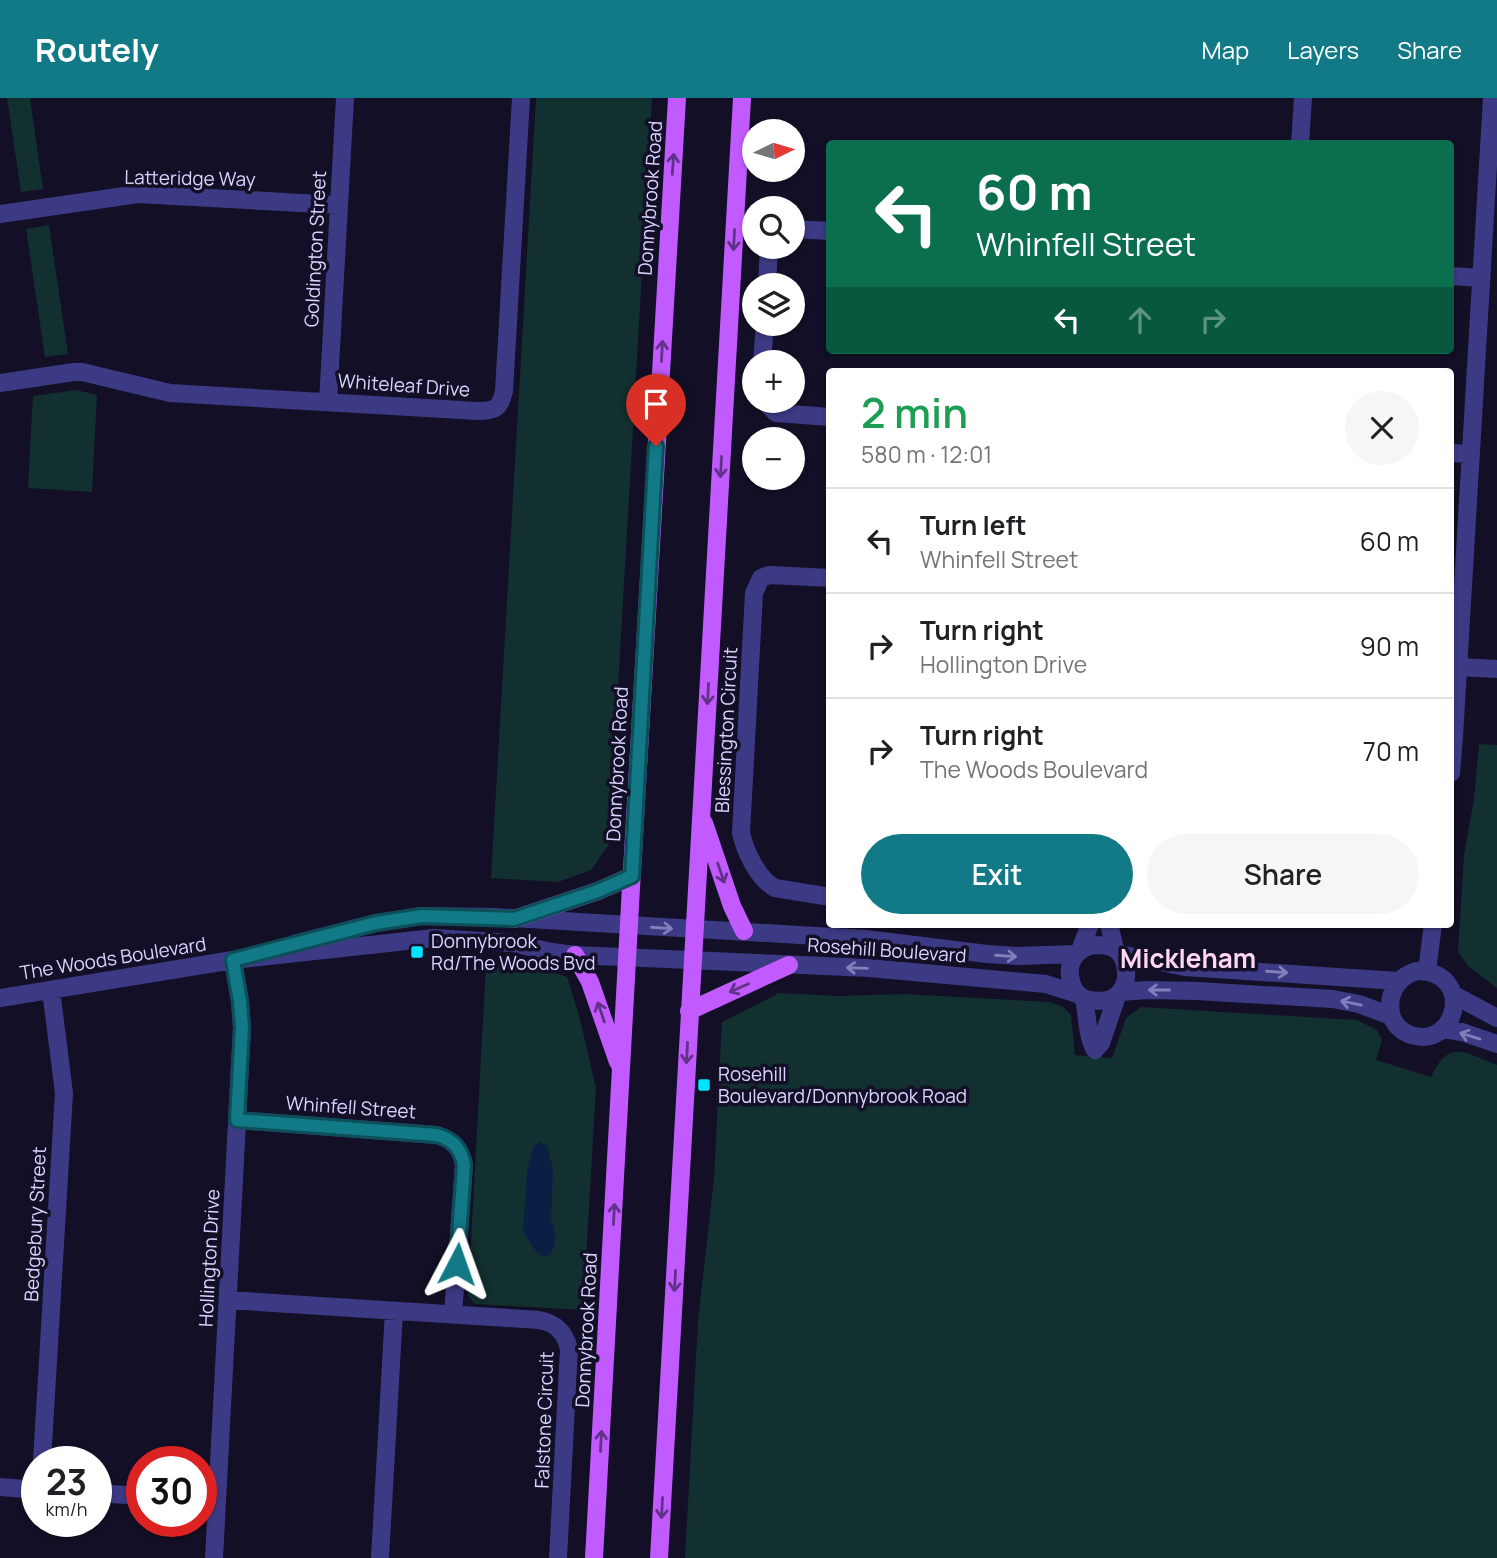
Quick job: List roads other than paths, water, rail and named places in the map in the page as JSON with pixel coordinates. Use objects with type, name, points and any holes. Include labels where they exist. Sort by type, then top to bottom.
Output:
[{"type":"main road","name":"Donnybrook Road","points":[[594,1558],[677,98]]},
{"type":"main road","points":[[659,1558],[742,98]]},
{"type":"main road","points":[[701,813],[732,906],[744,931]]},
{"type":"main road","points":[[514,919],[598,891],[632,876]]},
{"type":"main road","points":[[575,955],[590,982],[622,1072]]},
{"type":"main road","points":[[690,1011],[789,965]]},
{"type":"street","name":"Goldington Street","points":[[328,402],[345,98]]},
{"type":"street","name":"Whiteleaf Drive","points":[[0,383],[82,372],[170,393],[478,411],[496,409],[504,391],[521,98]]},
{"type":"street","points":[[1300,140],[1303,98]]},
{"type":"street","points":[[1454,728],[1458,667],[1456,620],[1470,454],[1480,278],[1491,205],[1492,98]]},
{"type":"street","name":"Latteridge Way","points":[[0,214],[138,194],[338,205]]},
{"type":"street","points":[[805,230],[826,231]]},
{"type":"street","points":[[1454,276],[1480,278]]},
{"type":"street","points":[[776,413],[826,417]]},
{"type":"street","points":[[1454,453],[1470,454]]},
{"type":"street","name":"Blessington Circuit","points":[[826,578],[769,575],[761,578],[754,593],[741,833],[745,847],[762,878],[769,885],[826,896]]},
{"type":"street","points":[[1458,667],[1497,670]]},
{"type":"street","name":"The Woods Boulevard","points":[[233,960],[376,923],[422,916],[694,930]]},
{"type":"street","points":[[1088,928],[1070,968],[1070,976],[1081,996],[1088,1018],[1090,1042],[1095,1049],[1101,1043],[1126,976],[1124,961],[1117,952],[1110,928]]},
{"type":"street","points":[[1427,971],[1432,928]]},
{"type":"street","name":"Rosehill Boulevard","points":[[694,930],[866,939],[987,954],[1028,956],[1078,951]]},
{"type":"street","name":"The Woods Boulevard","points":[[0,998],[233,960],[434,939],[512,943],[575,955],[628,957]]},
{"type":"street","points":[[1078,951],[1100,945],[1146,960],[1185,967],[1398,981]]},
{"type":"street","name":"Rosehill Boulevard","points":[[628,957],[869,968],[1012,980],[1046,984],[1081,996]]},
{"type":"street","name":"Hollington Drive","points":[[214,1446],[228,1300],[242,1028],[233,960]]},
{"type":"street","points":[[1427,971],[1440,976],[1449,985],[1454,995],[1453,1010],[1443,1029],[1434,1035],[1415,1036],[1403,1032],[1395,1024],[1391,1016],[1393,991],[1398,981],[1410,973],[1427,971]]},
{"type":"street","name":"Bedgebury Street","points":[[43,1446],[64,1093],[51,990]]},
{"type":"street","points":[[1081,996],[1102,1000],[1119,994],[1148,990],[1333,999],[1359,1004],[1391,1016]]},
{"type":"street","points":[[1454,995],[1497,1018]]},
{"type":"street","points":[[1443,1029],[1462,1032],[1497,1044]]},
{"type":"street","name":"Whinfell Street","points":[[237,1120],[437,1135],[454,1143],[460,1151],[464,1165],[453,1314]]},
{"type":"street","name":"Falstone Circuit","points":[[228,1300],[548,1322],[559,1328],[566,1337],[569,1349],[558,1558]]},
{"type":"street","points":[[380,1558],[394,1311]]},
{"type":"street","points":[[0,1487],[21,1489]]},
{"type":"street","name":"Hollington Drive","points":[[212,1537],[214,1558]]},
{"type":"water","points":[[540,1142],[547,1146],[553,1169],[551,1221],[555,1234],[550,1255],[542,1256],[534,1249],[523,1231],[527,1171],[533,1147]]},
{"type":"place","name":"Donnybrook Rd/The Woods Bvd","points":[[417,952]]},
{"type":"place","name":"Rosehill Boulevard/Donnybrook Road","points":[[704,1085]]},
{"type":"district","name":"Mickleham","points":[[1188,958]]}]
